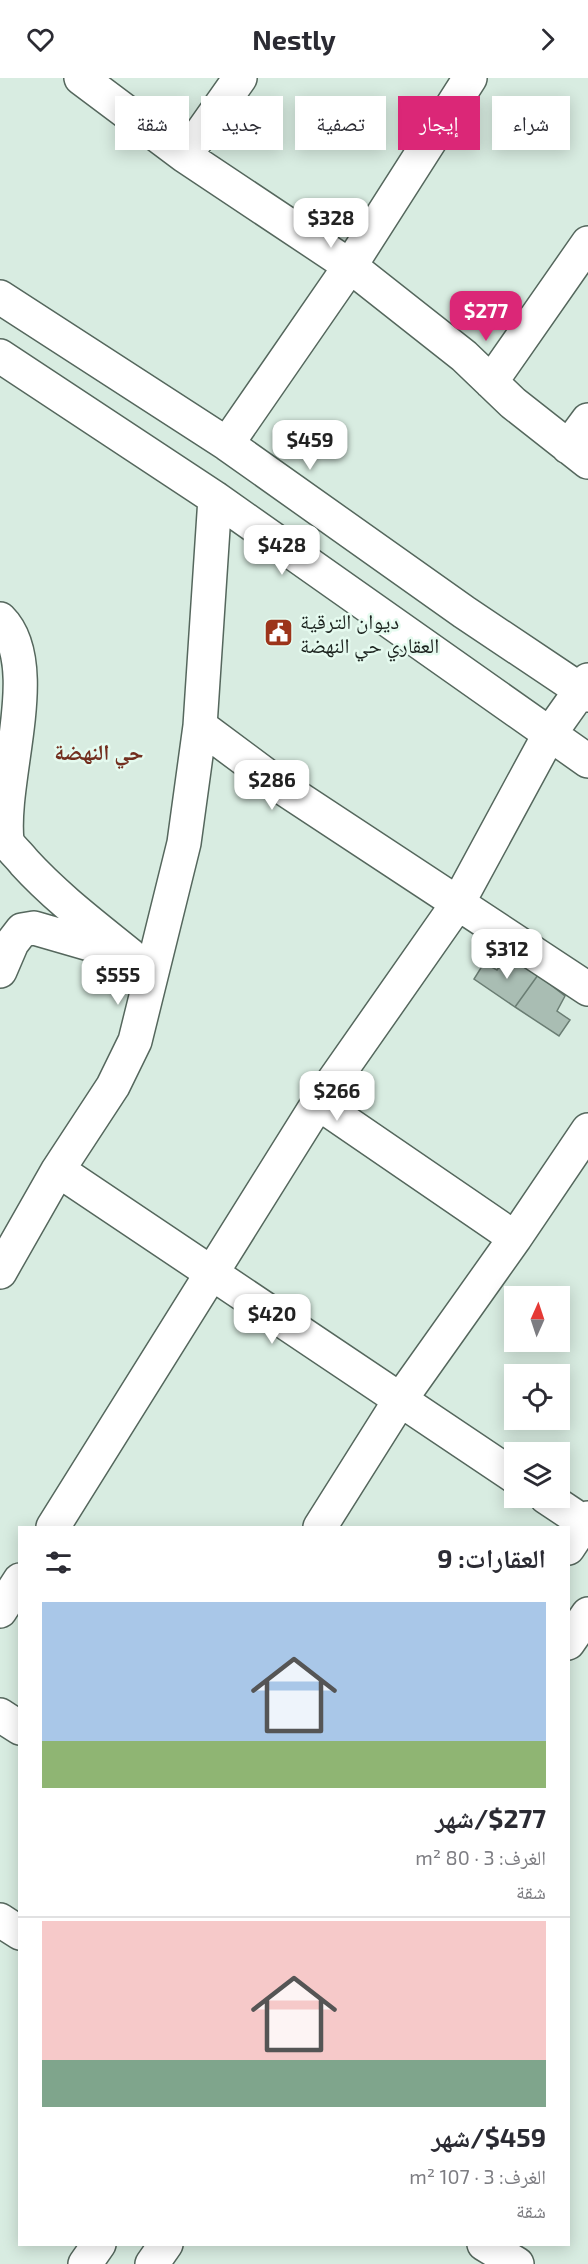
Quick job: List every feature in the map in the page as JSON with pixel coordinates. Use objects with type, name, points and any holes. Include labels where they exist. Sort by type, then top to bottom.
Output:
[{"type":"street","points":[[81,78],[185,156],[350,266],[464,356],[491,382],[578,454],[588,420]]},
{"type":"street","points":[[185,156],[240,78]]},
{"type":"street","points":[[227,444],[350,266],[470,78]]},
{"type":"street","points":[[491,382],[588,243]]},
{"type":"street","points":[[0,297],[227,444],[586,689],[549,735],[458,903],[318,1103],[54,1526]]},
{"type":"street","points":[[0,356],[215,498],[588,761]]},
{"type":"street","points":[[0,1272],[58,1170],[113,1086],[135,1041],[142,959],[184,843],[200,726],[215,498]]},
{"type":"street","points":[[0,619],[7,627],[18,653],[2,782],[1,814],[8,842],[46,886],[142,959]]},
{"type":"street","points":[[200,726],[286,790],[588,989]]},
{"type":"street","points":[[0,971],[12,943],[22,930],[34,928],[142,959]]},
{"type":"street","points":[[318,1103],[515,1238]]},
{"type":"street","points":[[321,1526],[400,1400],[515,1238],[588,1130]]},
{"type":"street","points":[[58,1170],[504,1469]]},
{"type":"street","points":[[558,1508],[580,1529]]},
{"type":"street","points":[[0,1611],[18,1583]]},
{"type":"street","points":[[570,1640],[588,1614]]},
{"type":"street","points":[[0,1715],[18,1727]]},
{"type":"street","points":[[0,1920],[18,1932]]},
{"type":"street","points":[[85,2264],[98,2246]]},
{"type":"street","points":[[152,2264],[165,2246]]},
{"type":"street","points":[[487,2246],[517,2264]]},
{"type":"building","points":[[507,956],[538,975],[515,1007],[474,979],[484,963],[497,970]]},
{"type":"building","points":[[538,975],[565,996],[557,1011],[570,1020],[559,1036],[515,1007]]},
{"type":"place","name":"ديوان الترقية العقاري حي النهضة","points":[[279,632]]},
{"type":"district","name":"حي النهضة","points":[[99,751]]}]
